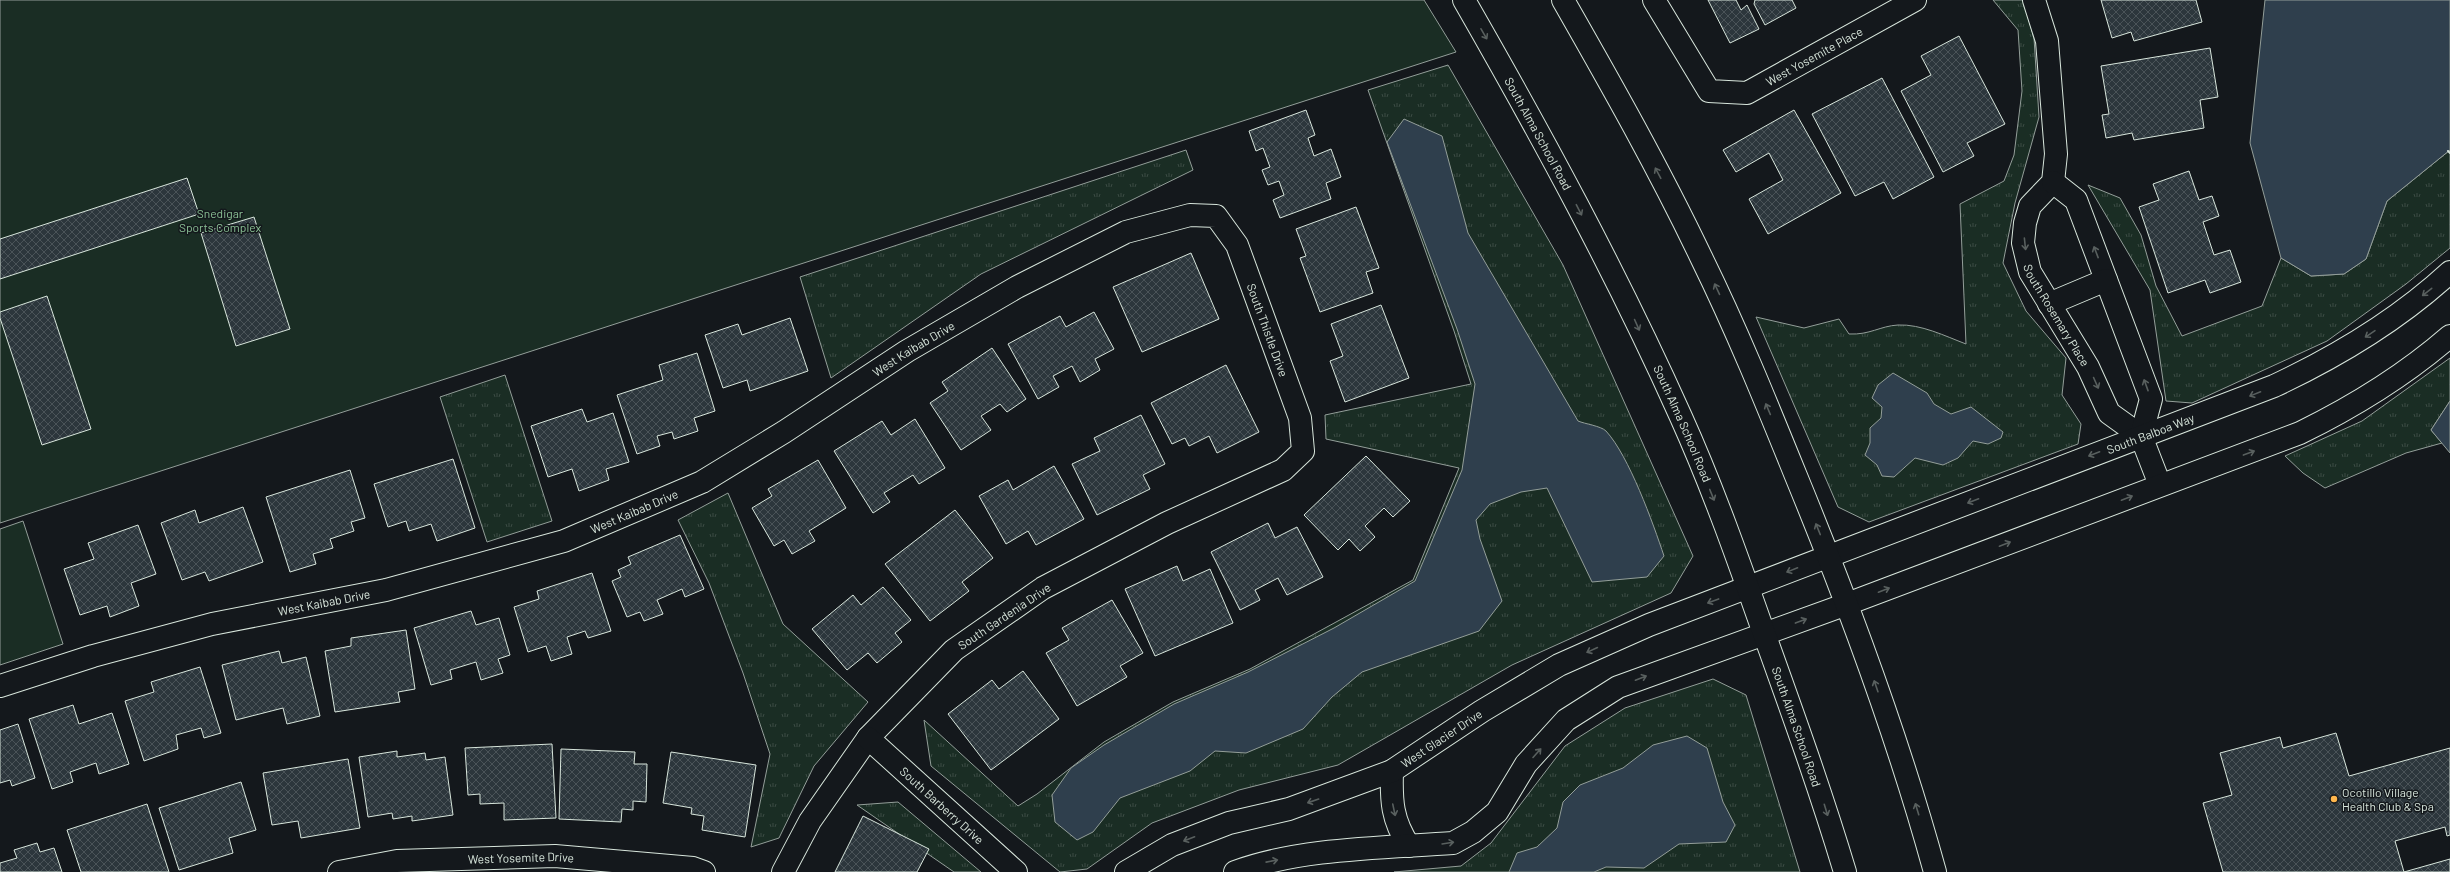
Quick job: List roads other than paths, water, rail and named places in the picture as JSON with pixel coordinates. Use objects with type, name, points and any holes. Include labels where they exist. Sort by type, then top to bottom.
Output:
[{"type":"street","name":"South Alma School Road","points":[[1464,0],[1524,104],[1621,290],[1681,417],[1749,587],[1823,798],[1845,872]]},
{"type":"street","points":[[1563,0],[1614,91],[1704,262],[1731,319],[1829,556],[1847,604],[1906,774],[1935,872]]},
{"type":"street","name":"West Yosemite Place","points":[[1654,0],[1710,91],[1747,93],[1915,0]]},
{"type":"street","points":[[2034,0],[2047,41],[2056,154],[2053,182],[2076,200],[2150,398],[2141,436],[2160,485]]},
{"type":"street","name":"South Rosemary Place","points":[[2053,182],[2030,206],[2023,243],[2030,272],[2088,367],[2109,413],[2141,436]]},
{"type":"street","name":"West Kaibab Drive","points":[[0,686],[92,656],[212,624],[386,590],[564,541],[702,482],[784,432],[908,351],[1017,287],[1119,236],[1190,214],[1216,216]]},
{"type":"street","name":"South Thistle Drive","points":[[1216,216],[1237,245],[1300,418],[1303,451]]},
{"type":"street","name":"South Balboa Way","points":[[1749,587],[2141,436],[2240,400],[2322,363],[2368,336],[2434,287],[2450,272]]},
{"type":"street","points":[[2049,304],[2106,280]]},
{"type":"street","points":[[1235,872],[1254,865],[1309,854],[1453,843],[1473,832],[1497,812],[1526,764],[1566,720],[1618,687],[1847,604],[2293,436],[2347,410],[2391,383],[2450,336]]},
{"type":"street","name":"South Gardenia Drive","points":[[782,872],[810,821],[868,738],[954,650],[1043,588],[1167,524],[1283,470],[1303,451]]},
{"type":"street","name":"West Glacier Drive","points":[[1126,872],[1172,845],[1229,823],[1289,809],[1392,771],[1482,711],[1559,665],[1649,625],[1749,587]]},
{"type":"street","name":"South Barberry Drive","points":[[868,738],[1016,872]]},
{"type":"street","points":[[1392,771],[1392,799],[1398,830],[1409,846]]},
{"type":"street","name":"West Yosemite Drive","points":[[339,872],[397,861],[555,856],[693,868],[704,872]]},
{"type":"water","points":[[2265,0],[2450,0],[2450,150],[2387,201],[2366,259],[2344,274],[2311,276],[2281,258],[2250,143]]},
{"type":"water","points":[[1404,119],[1442,136],[1468,233],[1578,421],[1604,429],[1615,442],[1640,490],[1664,556],[1647,577],[1592,582],[1547,488],[1521,492],[1490,504],[1476,520],[1480,539],[1502,601],[1479,631],[1362,672],[1332,697],[1303,729],[1246,753],[1215,751],[1190,771],[1120,798],[1093,832],[1077,840],[1055,822],[1052,795],[1071,768],[1104,745],[1174,704],[1248,672],[1334,628],[1415,581],[1462,470],[1475,384],[1457,329],[1387,142]]},
{"type":"water","points":[[1893,373],[1927,393],[1934,404],[1951,414],[1971,407],[2003,432],[2001,438],[1988,444],[1973,441],[1958,458],[1943,465],[1915,458],[1894,477],[1882,476],[1877,465],[1865,455],[1870,443],[1870,428],[1881,418],[1882,407],[1872,398],[1878,385]]},
{"type":"water","points":[[2450,401],[2450,453],[2431,430]]},
{"type":"water","points":[[1687,736],[1707,748],[1723,802],[1735,825],[1726,842],[1679,844],[1644,868],[1606,867],[1594,872],[1509,872],[1517,853],[1537,847],[1557,828],[1563,802],[1580,785],[1623,768],[1653,745]]},
{"type":"place","name":"Ocotillo Village Health Club & Spa","points":[[2334,799]]},
{"type":"park label","name":"Snedigar Sports Complex","points":[[220,220]]}]
